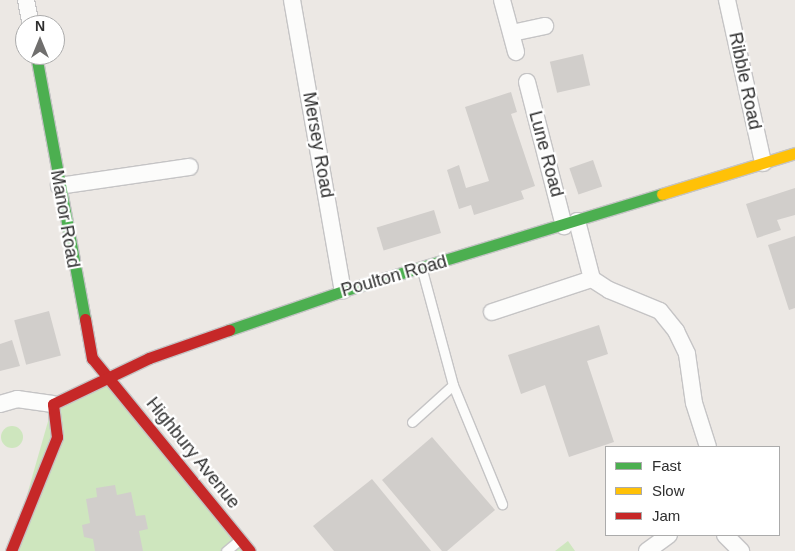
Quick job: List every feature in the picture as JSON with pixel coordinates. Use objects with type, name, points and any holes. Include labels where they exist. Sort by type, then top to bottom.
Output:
[{"type":"main road","name":"Manor Road","points":[[38,65],[92,358],[106,379]]},
{"type":"main road","name":"Poulton Road","points":[[54,404],[149,358],[343,291],[571,224],[795,153]]},
{"type":"main road","name":"Highbury Avenue","points":[[106,379],[127,399],[250,551]]},
{"type":"main road","points":[[11,551],[57,437],[54,404]]},
{"type":"street","points":[[26,0],[29,15]]},
{"type":"street","name":"Mersey Road","points":[[292,0],[343,291]]},
{"type":"street","points":[[502,0],[516,52]]},
{"type":"street","name":"Ribble Road","points":[[727,0],[763,163]]},
{"type":"street","points":[[512,33],[545,26]]},
{"type":"street","name":"Lune Road","points":[[527,82],[571,224],[592,279]]},
{"type":"street","points":[[59,186],[190,167]]},
{"type":"street","points":[[492,312],[592,279],[609,290],[660,311],[676,331],[687,354],[694,403],[708,446]]},
{"type":"street","points":[[0,404],[17,399],[54,404]]},
{"type":"street","points":[[647,551],[668,536]]},
{"type":"street","points":[[726,536],[741,551]]},
{"type":"lane","points":[[422,268],[453,385],[502,504]]},
{"type":"lane","points":[[412,422],[453,385]]},
{"type":"lane","points":[[226,551],[240,539]]},
{"type":"green space","points":[[106,379],[241,551],[11,551],[53,404]]},
{"type":"green space","points":[[12,426],[20,429],[23,437],[20,445],[12,448],[4,445],[1,437],[4,429]]},
{"type":"green space","points":[[568,541],[575,551],[555,551]]},
{"type":"building","points":[[583,54],[590,85],[557,93],[550,62]]},
{"type":"building","points":[[511,92],[517,112],[511,114],[535,186],[521,191],[524,199],[474,215],[471,205],[459,209],[447,170],[459,165],[466,188],[489,181],[465,107]]},
{"type":"building","points":[[593,160],[602,186],[578,195],[569,168]]},
{"type":"building","points":[[795,188],[795,215],[777,220],[781,230],[757,238],[746,204]]},
{"type":"building","points":[[434,210],[441,233],[384,250],[377,228]]},
{"type":"building","points":[[795,236],[795,308],[789,310],[768,245]]},
{"type":"building","points":[[49,311],[61,355],[26,365],[14,320]]},
{"type":"building","points":[[599,325],[608,354],[587,361],[614,442],[569,457],[545,385],[521,394],[508,355]]},
{"type":"building","points":[[12,340],[20,366],[0,371],[0,344]]},
{"type":"building","points":[[432,437],[495,510],[447,551],[442,551],[382,480]]},
{"type":"building","points":[[372,479],[431,551],[334,551],[313,526]]},
{"type":"building","points":[[115,485],[117,495],[131,492],[136,516],[145,515],[148,529],[139,531],[143,551],[95,551],[93,539],[84,537],[82,525],[90,523],[86,499],[97,497],[96,488]]},
{"type":"traffic: fast","points":[[38,65],[85,319]]},
{"type":"traffic: fast","points":[[229,330],[343,291],[662,194]]},
{"type":"traffic: slow","points":[[662,194],[795,153]]},
{"type":"traffic: jam","points":[[85,319],[92,358],[250,551]]},
{"type":"traffic: jam","points":[[11,551],[57,437],[53,404],[149,358],[229,330]]}]
